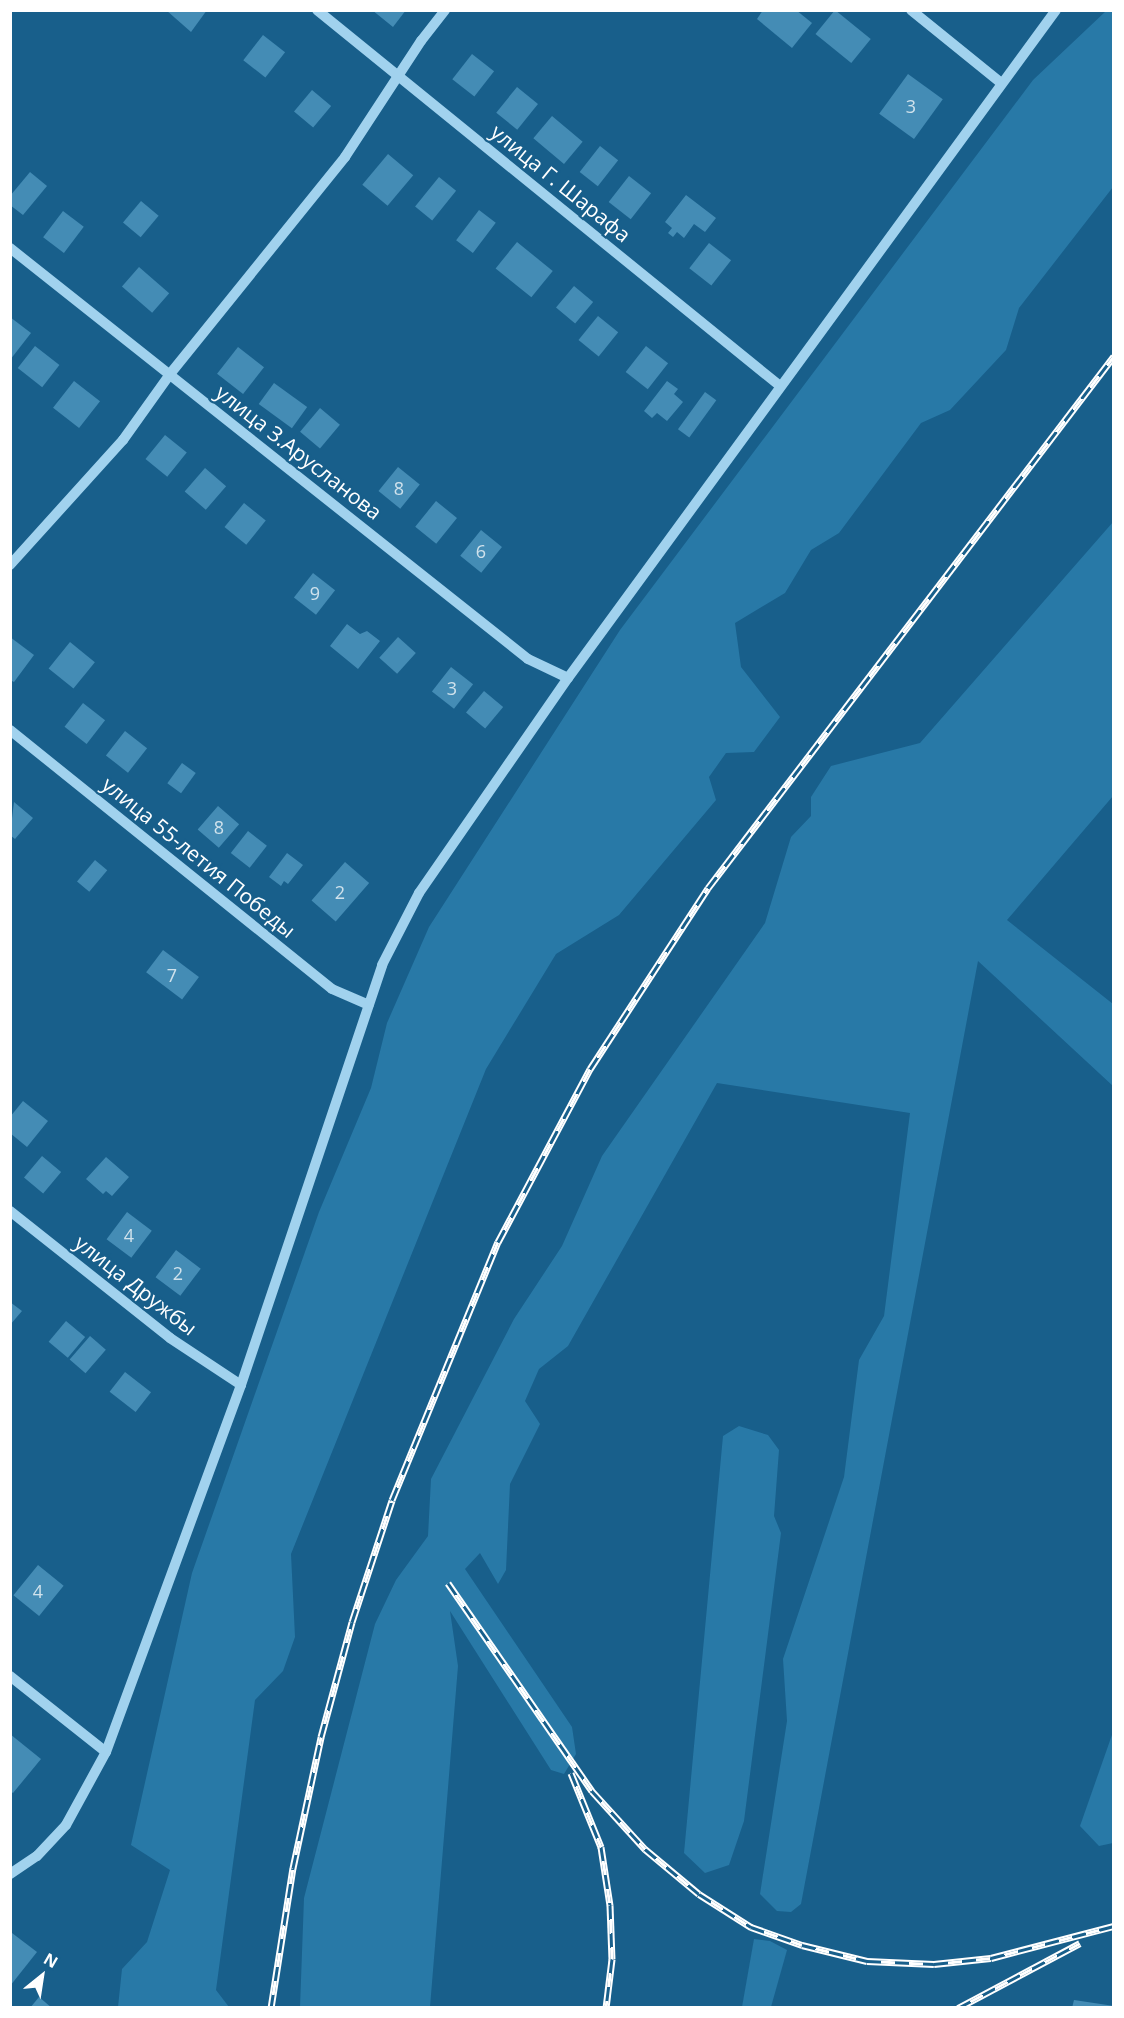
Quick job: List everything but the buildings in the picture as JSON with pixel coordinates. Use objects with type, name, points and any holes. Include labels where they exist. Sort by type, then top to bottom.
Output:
[{"type":"street","name":"улица Г. Шарафа","points":[[317,10],[780,386]]},
{"type":"street","points":[[10,565],[123,440],[170,374],[345,157],[400,78],[421,41],[446,10]]},
{"type":"street","points":[[911,10],[1001,83]]},
{"type":"street","points":[[10,1874],[37,1856],[66,1825],[106,1752],[241,1385],[382,965],[419,893],[568,678],[1056,10]]},
{"type":"street","name":"улица З.Арусланова","points":[[10,248],[528,659],[568,678]]},
{"type":"street","name":"улица 55-летия Победы","points":[[10,730],[332,989],[369,1005]]},
{"type":"street","name":"улица Дружбы","points":[[10,1211],[170,1338],[241,1385]]},
{"type":"street","points":[[10,1676],[106,1752]]},
{"type":"shaded area","points":[[1106,11],[1114,11],[1113,187],[1019,308],[1006,350],[950,410],[921,423],[839,533],[811,550],[785,593],[735,623],[741,667],[780,717],[754,752],[726,753],[709,777],[716,800],[619,915],[556,954],[486,1069],[291,1554],[295,1637],[283,1671],[255,1700],[216,1990],[229,2007],[118,2007],[122,1969],[147,1942],[170,1870],[131,1845],[192,1573],[319,1212],[371,1088],[387,1023],[429,927],[620,630],[1033,80]]},
{"type":"shaded area","points":[[1113,522],[1113,796],[1007,920],[1113,1004],[1113,1086],[978,961],[801,1904],[791,1912],[777,1911],[760,1894],[787,1721],[783,1659],[844,1477],[859,1360],[884,1316],[910,1113],[717,1083],[568,1346],[539,1369],[525,1401],[540,1424],[510,1484],[506,1570],[498,1584],[480,1553],[465,1569],[572,1727],[576,1754],[564,1774],[551,1770],[450,1611],[458,1666],[430,2007],[300,2007],[304,1898],[375,1624],[396,1580],[428,1536],[431,1479],[514,1319],[562,1246],[602,1156],[765,923],[791,837],[811,816],[811,797],[831,766],[920,743]]},
{"type":"shaded area","points":[[739,1426],[768,1435],[779,1450],[774,1516],[781,1533],[744,1821],[729,1865],[705,1873],[684,1853],[723,1436]]},
{"type":"shaded area","points":[[1113,1732],[1113,1843],[1099,1846],[1080,1826]]},
{"type":"shaded area","points":[[754,1939],[770,1941],[787,1950],[771,2007],[742,2007]]},
{"type":"railway","points":[[271,2008],[293,1868],[321,1737],[352,1622],[392,1500],[498,1242],[590,1069],[708,888],[1114,356]]},
{"type":"railway","points":[[448,1583],[592,1791],[645,1849],[699,1894],[751,1927],[802,1945],[867,1961],[934,1964],[991,1958],[1114,1926]]},
{"type":"railway","points":[[571,1773],[601,1847],[610,1905],[612,1959],[606,2008]]},
{"type":"railway","points":[[958,2008],[1080,1943]]}]
